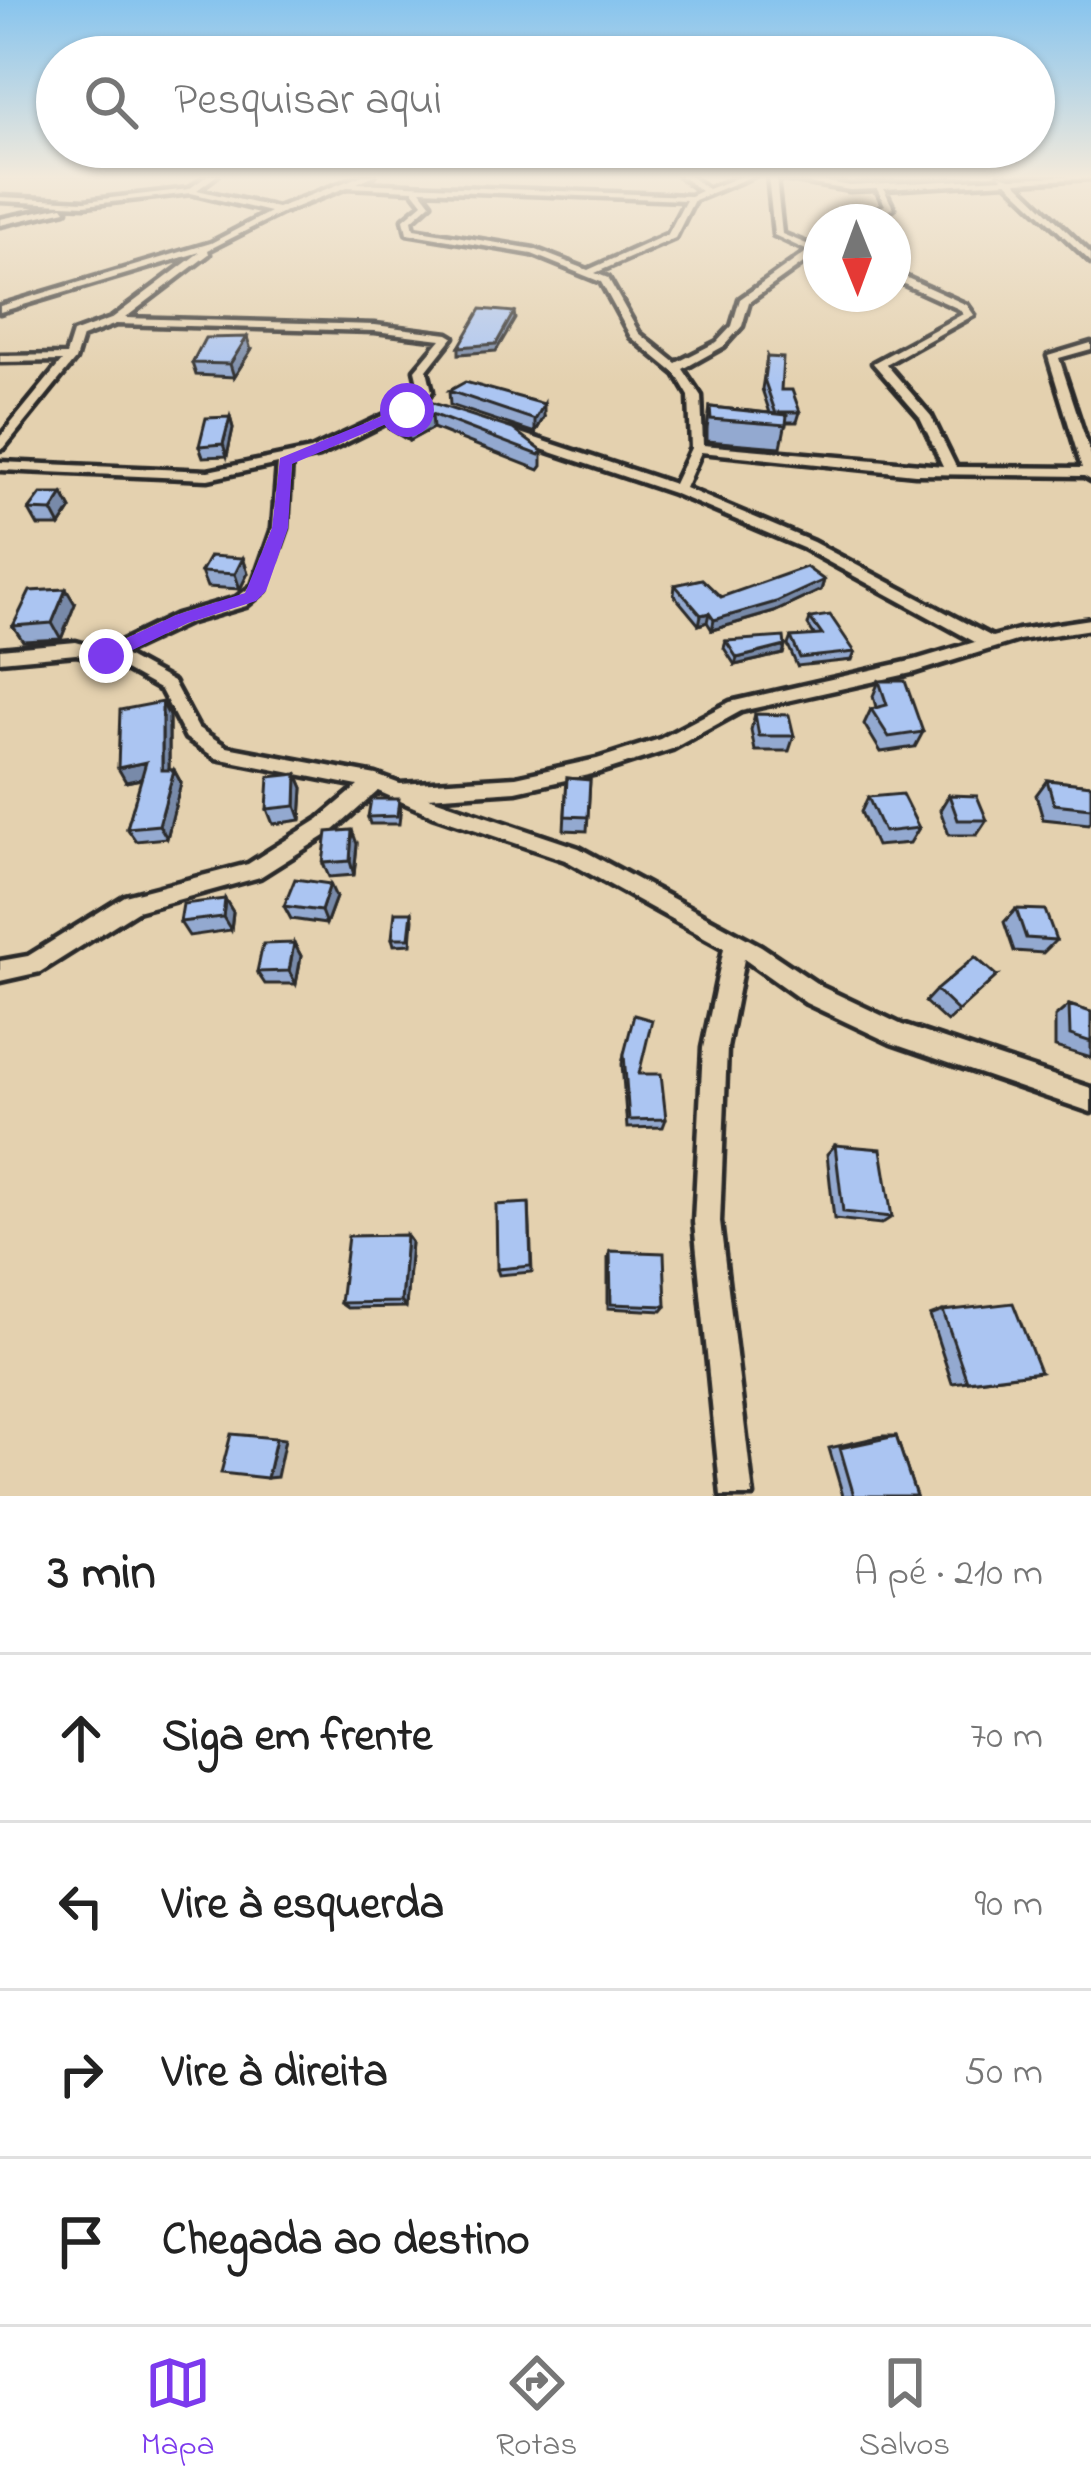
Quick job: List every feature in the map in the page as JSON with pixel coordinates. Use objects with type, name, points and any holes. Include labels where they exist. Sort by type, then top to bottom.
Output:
[{"type":"street","points":[[0,309],[214,245]]},
{"type":"street","points":[[0,446],[71,358],[77,335],[115,320],[214,245]]},
{"type":"street","points":[[498,245],[592,271],[605,280],[635,335],[675,368],[695,396],[697,448],[678,490]]},
{"type":"street","points":[[592,271],[652,245]]},
{"type":"street","points":[[675,368],[727,340],[744,315],[744,301],[803,261]]},
{"type":"street","points":[[911,283],[963,307],[969,315],[880,363],[925,416],[952,472]]},
{"type":"street","points":[[0,289],[26,301]]},
{"type":"street","points":[[0,466],[208,475],[315,453],[418,404],[426,391],[421,370],[446,334],[115,320]]},
{"type":"street","points":[[697,448],[952,472],[1090,474],[1053,356],[1091,346]]},
{"type":"street","points":[[0,359],[71,358]]},
{"type":"street","points":[[418,404],[440,411]]},
{"type":"street","points":[[483,425],[678,490],[808,545],[991,644]]},
{"type":"street","points":[[106,656],[182,619],[242,602],[260,587],[280,528],[285,461]]},
{"type":"street","points":[[398,791],[516,784],[597,766],[666,744],[736,706],[1091,624]]},
{"type":"street","points":[[0,656],[76,648],[150,673],[167,686],[192,733],[222,754],[376,782],[572,854],[736,944],[814,995],[898,1035],[1091,1100]]},
{"type":"street","points":[[0,971],[40,962],[132,903],[253,872],[326,825],[376,782]]},
{"type":"street","points":[[736,944],[715,1048],[707,1222],[737,1496]]},
{"type":"building","points":[[481,309],[514,312],[496,344],[459,347]]},
{"type":"building","points":[[247,337],[230,364],[192,363],[205,338]]},
{"type":"building","points":[[767,357],[783,358],[781,390],[792,390],[800,412],[776,414],[764,379]]},
{"type":"building","points":[[465,382],[544,404],[535,420],[449,391]]},
{"type":"building","points":[[430,402],[513,429],[542,451],[539,455],[432,414],[407,426],[387,415],[413,403],[422,407]]},
{"type":"building","points":[[710,407],[787,415],[786,425],[711,419]]},
{"type":"building","points":[[230,417],[223,444],[199,446],[206,418]]},
{"type":"building","points":[[41,494],[63,494],[52,511],[29,510]]},
{"type":"building","points":[[210,556],[243,558],[235,574],[201,572]]},
{"type":"building","points":[[806,567],[824,580],[776,602],[714,620],[709,613],[701,615],[675,585],[702,579],[721,597]]},
{"type":"building","points":[[66,589],[52,623],[13,626],[30,591]]},
{"type":"building","points":[[830,615],[855,652],[800,658],[791,637],[822,635],[810,618]]},
{"type":"building","points":[[784,637],[785,646],[737,658],[726,641]]},
{"type":"building","points":[[879,681],[905,681],[923,732],[889,737],[871,709],[887,705]]},
{"type":"building","points":[[162,702],[162,770],[174,770],[159,825],[127,828],[146,762],[118,768],[120,710]]},
{"type":"building","points":[[755,714],[789,715],[794,736],[759,736]]},
{"type":"building","points":[[297,774],[296,806],[267,809],[269,777]]},
{"type":"building","points":[[567,778],[590,780],[588,817],[565,816]]},
{"type":"building","points":[[1047,780],[1091,785],[1091,808],[1054,804]]},
{"type":"building","points":[[902,794],[919,828],[884,832],[868,797]]},
{"type":"building","points":[[949,795],[977,796],[987,820],[958,820]]},
{"type":"building","points":[[371,799],[399,799],[397,816],[368,817]]},
{"type":"building","points":[[352,830],[350,861],[323,863],[327,832]]},
{"type":"building","points":[[295,879],[330,884],[321,911],[284,906]]},
{"type":"building","points":[[225,899],[223,917],[180,922],[183,904]]},
{"type":"building","points":[[1016,909],[1045,910],[1056,940],[1026,938]]},
{"type":"building","points":[[395,912],[412,912],[409,938],[392,938]]},
{"type":"building","points":[[294,943],[289,971],[257,972],[263,944]]},
{"type":"building","points":[[975,957],[997,976],[958,1011],[936,990]]},
{"type":"building","points":[[1069,1005],[1091,1012],[1091,1042],[1070,1035]]},
{"type":"building","points":[[634,1015],[652,1020],[639,1074],[661,1074],[666,1119],[629,1120],[624,1054]]},
{"type":"building","points":[[835,1145],[881,1149],[892,1217],[843,1212]]},
{"type":"building","points":[[529,1203],[531,1266],[497,1269],[496,1205]]},
{"type":"building","points":[[406,1235],[401,1302],[340,1303],[348,1236]]},
{"type":"building","points":[[610,1251],[664,1253],[666,1306],[611,1304]]},
{"type":"building","points":[[1013,1303],[1040,1372],[967,1381],[943,1311]]},
{"type":"building","points":[[231,1434],[276,1438],[267,1478],[221,1473]]},
{"type":"building","points":[[896,1436],[916,1496],[854,1496],[840,1448]]},
{"type":"route","points":[[106,656],[182,619],[250,597],[260,587],[280,528],[285,461],[315,453],[407,410]]}]
